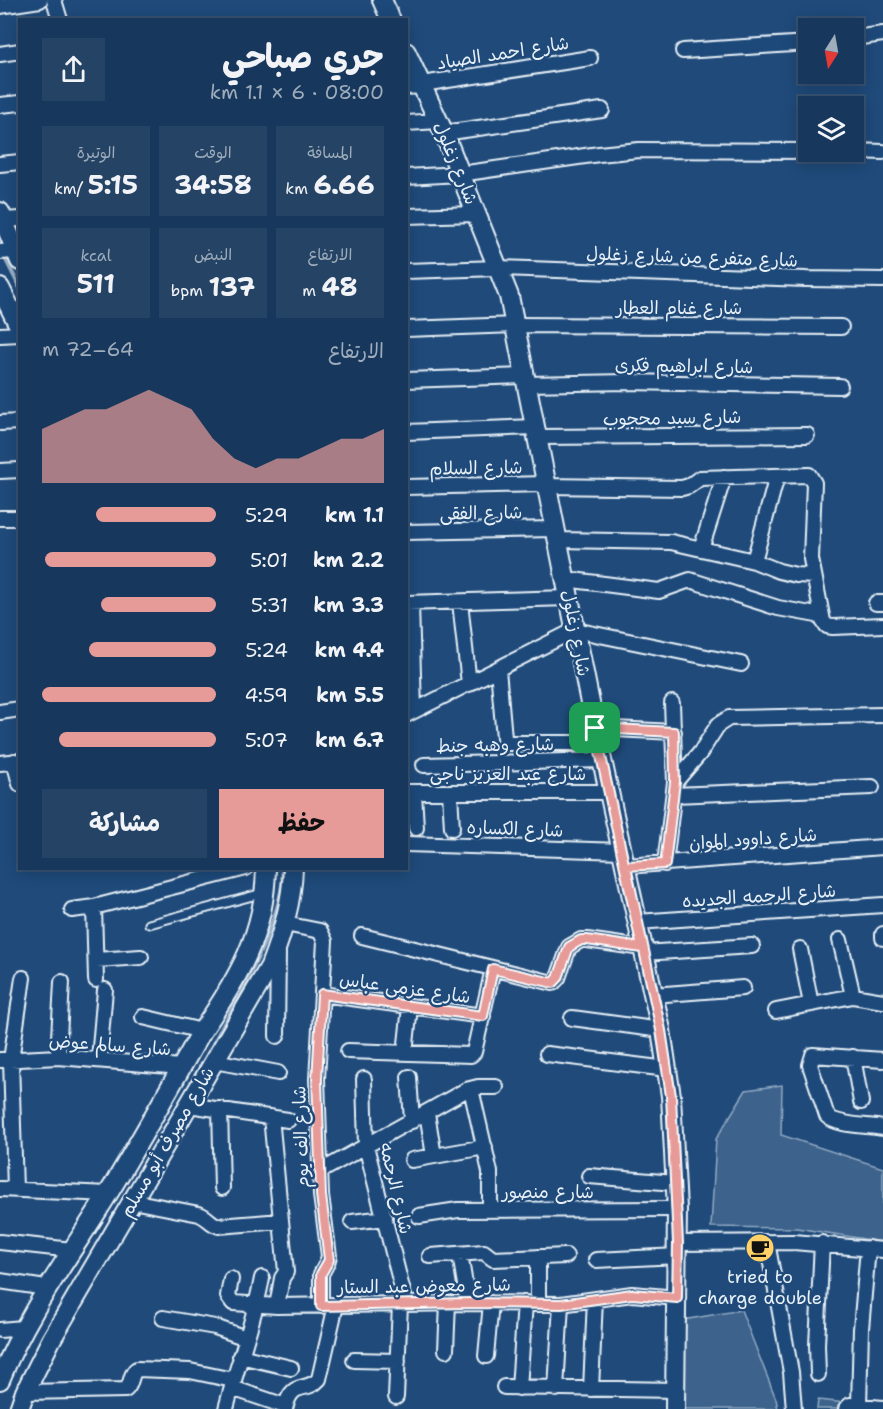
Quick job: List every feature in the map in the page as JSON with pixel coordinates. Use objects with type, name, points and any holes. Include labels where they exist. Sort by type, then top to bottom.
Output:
[{"type":"street","points":[[0,6],[40,0]]},
{"type":"street","points":[[54,0],[59,18]]},
{"type":"street","points":[[385,1],[390,18]]},
{"type":"street","points":[[864,37],[883,34]]},
{"type":"street","points":[[683,51],[798,44]]},
{"type":"street","points":[[0,54],[18,51]]},
{"type":"street","name":"شارع زغلول","points":[[408,58],[417,86],[441,127],[509,296],[598,744],[661,1030],[671,1096],[677,1209],[675,1409]]},
{"type":"street","name":"شارع احمد الصياد","points":[[417,86],[590,58]]},
{"type":"street","points":[[0,105],[18,103]]},
{"type":"street","points":[[408,123],[441,127],[602,110]]},
{"type":"street","points":[[408,177],[460,174],[639,150],[798,151]]},
{"type":"street","points":[[864,151],[883,152]]},
{"type":"street","points":[[0,164],[18,162]]},
{"type":"street","points":[[408,216],[477,214]]},
{"type":"street","points":[[8,217],[11,254]]},
{"type":"street","name":"شارع متفرع من شارع زغلول","points":[[408,271],[499,268],[883,280]]},
{"type":"street","points":[[0,288],[18,324]]},
{"type":"street","name":"شارع غنام العطار","points":[[408,329],[516,325],[841,327]]},
{"type":"street","points":[[0,334],[18,334]]},
{"type":"street","name":"شارع ابراهيم فكرى","points":[[408,380],[840,386]]},
{"type":"street","points":[[0,423],[18,422]]},
{"type":"street","name":"شارع سيد محجوب","points":[[408,432],[807,435]]},
{"type":"street","points":[[0,471],[18,470]]},
{"type":"street","name":"شارع السلام","points":[[408,487],[547,485],[682,488],[689,486],[699,478],[809,475],[814,483],[811,559],[814,576]]},
{"type":"street","points":[[754,561],[777,476]]},
{"type":"street","points":[[701,549],[724,477]]},
{"type":"street","points":[[0,518],[18,518]]},
{"type":"street","name":"شارع الفقى","points":[[408,532],[556,535],[660,542],[754,561],[796,575],[814,576]]},
{"type":"street","points":[[814,576],[823,621],[827,626],[883,625]]},
{"type":"street","points":[[565,579],[659,591],[690,580],[778,608],[822,615]]},
{"type":"street","points":[[569,598],[409,603],[410,713],[575,630],[741,664]]},
{"type":"street","points":[[460,602],[469,684]]},
{"type":"street","points":[[498,669],[504,738],[510,744],[598,744],[674,732]]},
{"type":"street","points":[[665,864],[675,789],[672,704]]},
{"type":"street","points":[[0,712],[18,709]]},
{"type":"street","points":[[675,789],[718,725],[729,718],[883,715]]},
{"type":"street","name":"شارع وهبه جنط","points":[[424,765],[598,744]]},
{"type":"street","points":[[11,762],[18,779]]},
{"type":"street","points":[[675,789],[872,787]]},
{"type":"street","points":[[410,792],[416,828]]},
{"type":"street","name":"شارع عبد العزيز ناجى","points":[[410,792],[609,792]]},
{"type":"street","points":[[450,792],[452,828]]},
{"type":"street","name":"شارع الكساره","points":[[408,844],[624,858]]},
{"type":"street","name":"شارع داوود الموان","points":[[624,858],[665,864],[883,847]]},
{"type":"street","points":[[72,910],[94,908],[238,870]]},
{"type":"street","name":"شارع مصرف أبو مسلم","points":[[22,1401],[51,1340],[214,1061],[260,922],[266,870]]},
{"type":"street","name":"شارع مصرف أبو مسلم","points":[[0,1380],[23,1328],[46,1288],[108,1194],[202,1031],[230,1013],[270,966],[285,924],[291,898],[293,870]]},
{"type":"street","name":"شارع الرحمه الجديده","points":[[637,922],[883,905]]},
{"type":"street","points":[[94,908],[96,960],[101,985],[99,1059]]},
{"type":"street","name":"شارع الف يوم","points":[[285,924],[320,931],[325,941],[317,1079],[321,1195],[329,1260],[321,1274],[321,1306]]},
{"type":"street","points":[[362,936],[553,983],[558,978],[569,947],[581,940],[643,950],[752,946]]},
{"type":"street","points":[[840,940],[853,996]]},
{"type":"street","points":[[277,1036],[278,945]]},
{"type":"street","points":[[800,949],[811,1004]]},
{"type":"street","points":[[96,960],[141,957]]},
{"type":"street","points":[[348,1051],[471,1055],[474,1052],[493,969]]},
{"type":"street","points":[[15,1190],[6,1060],[23,978]]},
{"type":"street","points":[[58,1057],[62,982]]},
{"type":"street","points":[[653,995],[743,988]]},
{"type":"street","name":"شارع عزمى عباس","points":[[322,994],[483,1016]]},
{"type":"street","points":[[776,1011],[853,996],[883,1001]]},
{"type":"street","points":[[405,1053],[410,1007]]},
{"type":"street","points":[[143,1017],[202,1031]]},
{"type":"street","points":[[572,1018],[661,1030]]},
{"type":"street","points":[[547,1054],[667,1069]]},
{"type":"street","points":[[883,1060],[813,1055],[810,1065],[830,1119],[883,1128]]},
{"type":"street","name":"شارع سالم عوض","points":[[6,1060],[58,1057],[182,1067]]},
{"type":"street","points":[[853,1057],[861,1102]]},
{"type":"street","points":[[214,1061],[278,1073]]},
{"type":"street","points":[[409,1077],[412,1121]]},
{"type":"street","name":"شارع الرحمه","points":[[364,1079],[366,1146],[385,1218],[403,1304],[396,1397]]},
{"type":"street","points":[[321,1171],[471,1089],[496,1087]]},
{"type":"street","points":[[471,1089],[490,1172],[490,1210]]},
{"type":"street","points":[[189,1105],[288,1120]]},
{"type":"street","points":[[220,1109],[222,1188]]},
{"type":"street","points":[[427,1113],[441,1150]]},
{"type":"street","points":[[271,1118],[286,1272],[282,1278],[277,1306]]},
{"type":"street","points":[[412,1160],[441,1150],[485,1147]]},
{"type":"street","points":[[589,1176],[675,1183]]},
{"type":"street","points":[[0,1189],[108,1194]]},
{"type":"street","points":[[132,1200],[200,1214],[207,1217],[214,1225],[219,1226],[281,1221]]},
{"type":"street","name":"شارع منصور","points":[[419,1216],[458,1210],[677,1209]]},
{"type":"street","points":[[352,1222],[385,1218]]},
{"type":"street","points":[[0,1242],[72,1250]]},
{"type":"street","points":[[767,1242],[791,1372],[794,1409]]},
{"type":"street","points":[[597,1260],[678,1249],[767,1242],[883,1250]]},
{"type":"street","points":[[818,1374],[817,1346],[822,1244]]},
{"type":"street","points":[[868,1248],[853,1407],[883,1408]]},
{"type":"street","points":[[430,1256],[484,1252],[493,1259],[566,1256]]},
{"type":"street","points":[[460,1254],[468,1303]]},
{"type":"street","points":[[519,1388],[538,1257]]},
{"type":"street","points":[[226,1409],[257,1305],[262,1278]]},
{"type":"street","name":"شارع معوض عبد الستار","points":[[231,1279],[228,1296],[230,1300],[238,1304],[277,1306],[561,1304],[632,1294],[677,1298]]},
{"type":"street","points":[[0,1281],[46,1288]]},
{"type":"street","points":[[591,1389],[595,1299]]},
{"type":"street","points":[[446,1350],[448,1303]]},
{"type":"street","points":[[486,1356],[491,1303]]},
{"type":"street","points":[[556,1389],[561,1304]]},
{"type":"street","points":[[22,1401],[125,1390],[130,1386],[132,1374],[137,1369],[190,1371],[233,1384],[285,1407],[291,1392],[315,1383],[319,1379],[336,1305]]},
{"type":"street","points":[[163,1318],[215,1327],[246,1338]]},
{"type":"street","points":[[0,1330],[23,1328]]},
{"type":"street","points":[[240,1356],[291,1368]]},
{"type":"street","points":[[354,1360],[398,1361]]},
{"type":"street","points":[[504,1387],[676,1390]]},
{"type":"lane","points":[[149,924],[265,893]]},
{"type":"shaded area","points":[[782,1085],[781,1135],[883,1168],[883,1242],[797,1228],[711,1227],[716,1139],[746,1090]]},
{"type":"shaded area","points":[[741,1310],[778,1409],[679,1409],[683,1320]]},
{"type":"shaded area","points":[[818,1400],[883,1407],[883,1409],[817,1409]]},
{"type":"waterway","points":[[4,256],[18,284]]},
{"type":"waterway","points":[[194,1078],[250,974],[264,943],[282,888],[282,870]]},
{"type":"place","name":"tried to charge double","points":[[760,1248]]},
{"type":"route","points":[[595,728],[674,732],[674,801],[665,864],[626,866],[661,1030],[671,1096],[677,1209],[677,1298],[632,1294],[561,1304],[321,1306],[320,1279],[323,1268],[329,1260],[321,1195],[317,1079],[322,994],[483,1016],[493,969],[553,983],[558,978],[567,949],[581,940],[642,948],[595,728]]}]
